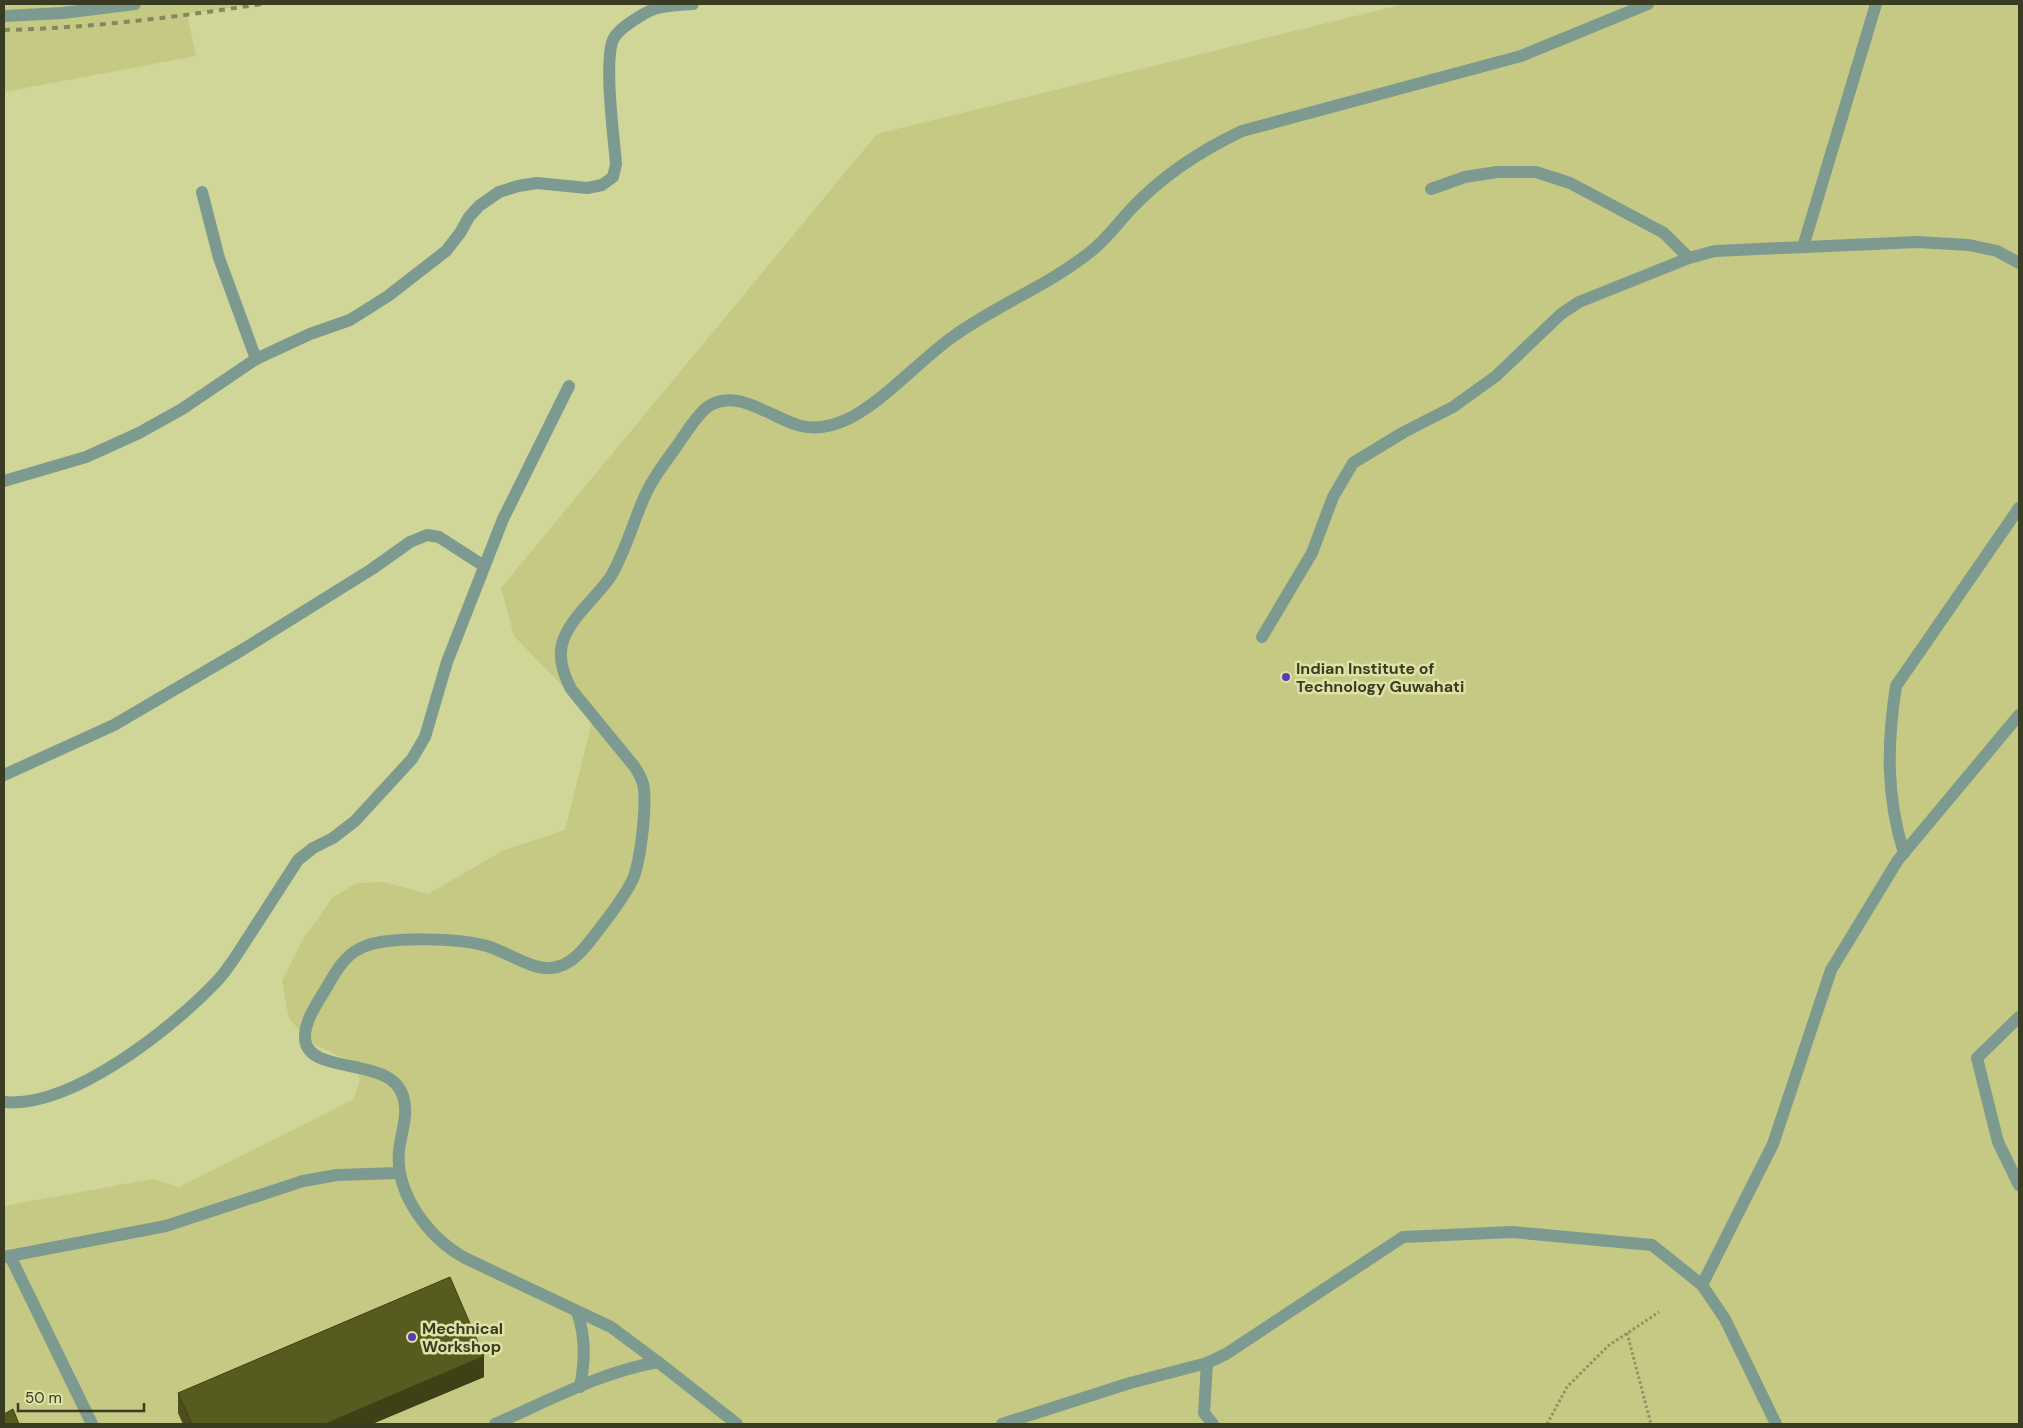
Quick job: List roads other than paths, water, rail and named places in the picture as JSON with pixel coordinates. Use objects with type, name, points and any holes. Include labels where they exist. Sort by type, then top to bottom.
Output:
[{"type":"street","points":[[4,16],[63,13],[135,4]]},
{"type":"street","points":[[4,481],[86,457],[139,433],[182,409],[256,359],[310,334],[350,320],[388,296],[446,251],[460,233],[469,217],[479,206],[499,192],[537,182],[586,188],[602,185],[614,177],[616,164],[609,52],[613,38],[621,29],[655,9],[693,4]]},
{"type":"street","points":[[737,1424],[611,1326],[577,1312],[451,1251],[426,1226],[414,1208],[399,1173],[399,1150],[406,1107],[402,1092],[390,1078],[375,1071],[324,1061],[312,1052],[306,1042],[306,1030],[309,1019],[337,970],[358,949],[371,944],[420,940],[474,943],[490,947],[541,968],[551,968],[574,959],[620,902],[634,877],[638,859],[644,788],[641,776],[634,766],[572,689],[564,675],[561,649],[564,637],[577,617],[609,578],[622,555],[653,480],[701,413],[718,401],[730,400],[747,404],[800,426],[814,428],[831,426],[867,408],[949,338],[1071,266],[1105,238],[1132,208],[1155,188],[1190,160],[1217,143],[1242,131],[1521,56],[1648,4]]},
{"type":"street","points":[[1803,247],[1876,4]]},
{"type":"street","points":[[1431,189],[1465,177],[1497,172],[1536,172],[1570,183],[1664,232],[1689,258]]},
{"type":"street","points":[[202,192],[219,258],[256,359]]},
{"type":"street","points":[[1262,637],[1312,553],[1333,496],[1354,462],[1404,432],[1453,407],[1496,376],[1561,314],[1580,302],[1689,258],[1715,252],[1917,242],[1969,245],[1997,251],[2019,263]]},
{"type":"street","points":[[4,1102],[18,1104],[46,1097],[86,1082],[126,1059],[176,1018],[218,980],[298,860],[313,848],[333,838],[355,821],[412,759],[425,737],[447,662],[484,566],[522,477],[569,386]]},
{"type":"street","points":[[1904,853],[1898,833],[1892,798],[1889,756],[1896,686],[2019,508]]},
{"type":"street","points":[[4,775],[114,726],[242,650],[372,569],[410,542],[427,535],[438,537],[484,566]]},
{"type":"street","points":[[1702,1285],[1773,1144],[1831,970],[1904,853],[2019,715]]},
{"type":"street","points":[[2019,1017],[1977,1058],[1998,1142],[2019,1185]]},
{"type":"street","points":[[92,1424],[7,1256],[166,1226],[303,1181],[337,1175],[399,1173]]},
{"type":"street","points":[[1002,1424],[1130,1383],[1207,1363],[1226,1354],[1403,1237],[1512,1232],[1652,1245],[1702,1285],[1725,1320],[1776,1424]]},
{"type":"street","points":[[577,1312],[584,1338],[583,1370],[580,1387]]},
{"type":"street","points":[[495,1424],[612,1373],[658,1362]]},
{"type":"street","points":[[1207,1363],[1202,1419],[1213,1424]]},
{"type":"railway","points":[[4,30],[69,27],[133,21],[262,4]]},
{"type":"place","name":"Indian Institute of Technology Guwahati","points":[[1286,677]]},
{"type":"place","name":"Mechnical Workshop","points":[[412,1337]]}]
